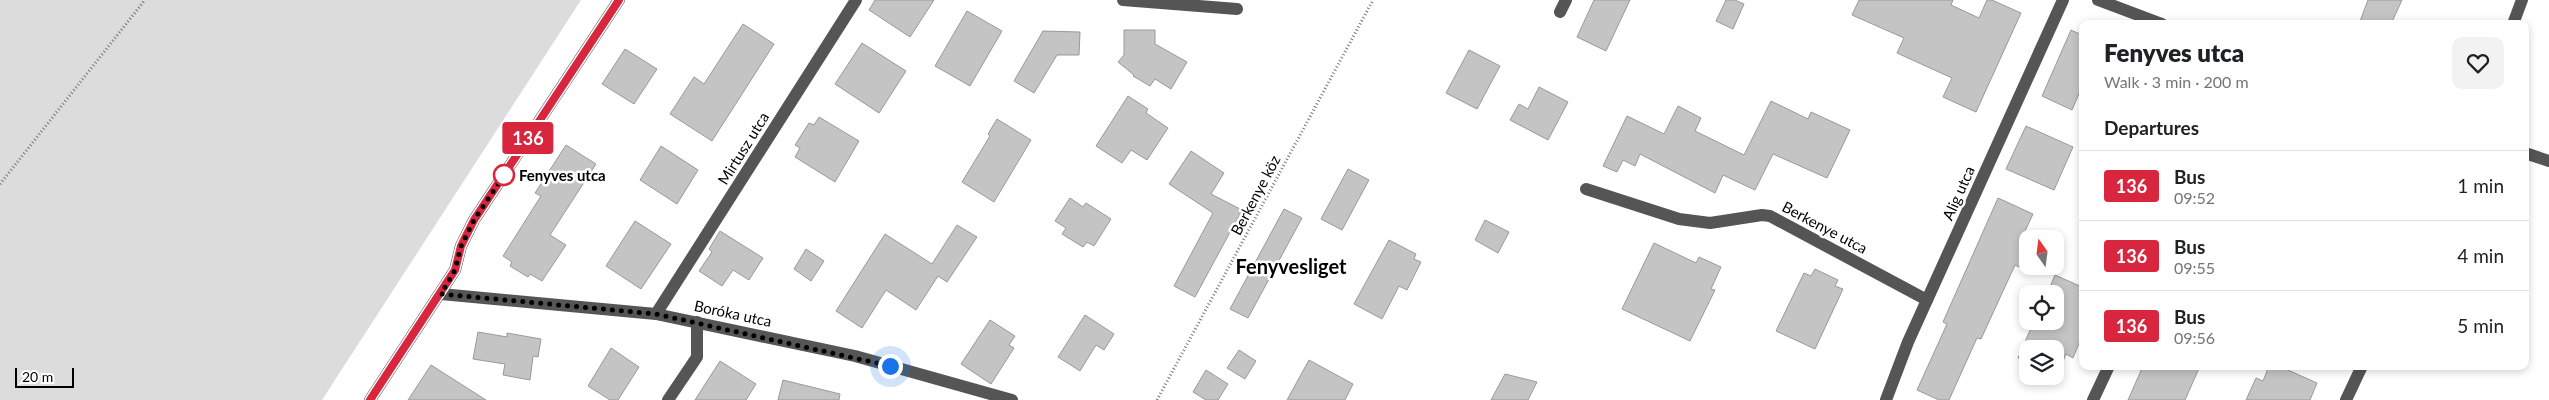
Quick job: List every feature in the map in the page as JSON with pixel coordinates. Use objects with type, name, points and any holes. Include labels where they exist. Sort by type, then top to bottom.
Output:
[{"type":"street","points":[[370,400],[455,270],[461,246],[474,220],[619,0]]},
{"type":"street","name":"Mirtusz utca","points":[[656,314],[856,0]]},
{"type":"street","points":[[1122,0],[1237,9]]},
{"type":"street","points":[[1560,12],[1566,0]]},
{"type":"street","name":"Alig utca","points":[[1886,400],[1927,300],[2063,0]]},
{"type":"street","points":[[2098,0],[2151,20]]},
{"type":"street","points":[[2514,20],[2522,0]]},
{"type":"street","points":[[2529,154],[2549,161]]},
{"type":"street","name":"Berkenye utca","points":[[1586,189],[1679,219],[1710,224],[1762,215],[1770,216],[1927,300]]},
{"type":"street","name":"Boróka utca","points":[[441,294],[656,314],[855,356],[1012,400]]},
{"type":"street","points":[[668,400],[696,357],[697,322]]},
{"type":"street","points":[[2093,400],[2107,370]]},
{"type":"street","points":[[2346,400],[2360,370]]},
{"type":"path","points":[[0,184],[145,0]]},
{"type":"path","name":"Berkenye köz","points":[[1157,400],[1373,0]]},
{"type":"shaded area","points":[[0,0],[581,0],[322,400],[0,400]]},
{"type":"building","points":[[875,0],[934,0],[910,37],[869,10]]},
{"type":"building","points":[[1594,0],[1630,0],[1606,51],[1577,37]]},
{"type":"building","points":[[1726,0],[1735,0],[1744,4],[1733,29],[1716,21]]},
{"type":"building","points":[[1859,0],[1953,0],[1951,5],[1979,18],[1987,0],[1992,0],[2021,13],[1976,112],[1943,97],[1952,78],[1897,53],[1904,38],[1852,15]]},
{"type":"building","points":[[2368,0],[2402,0],[2393,20],[2360,20]]},
{"type":"building","points":[[967,11],[1002,31],[970,86],[935,66]]},
{"type":"building","points":[[743,24],[774,44],[712,141],[670,114],[694,77],[704,84]]},
{"type":"building","points":[[1124,30],[1155,30],[1155,44],[1187,62],[1171,89],[1155,79],[1150,86],[1133,76],[1118,62],[1124,55]]},
{"type":"building","points":[[2071,30],[2079,34],[2079,94],[2072,110],[2042,96]]},
{"type":"building","points":[[1043,31],[1080,32],[1079,55],[1057,55],[1034,93],[1014,81]]},
{"type":"building","points":[[862,43],[906,71],[879,113],[835,84]]},
{"type":"building","points":[[625,49],[657,69],[634,104],[602,84]]},
{"type":"building","points":[[1469,50],[1500,66],[1477,109],[1446,93]]},
{"type":"building","points":[[1539,87],[1568,102],[1548,140],[1510,120],[1519,104],[1528,109]]},
{"type":"building","points":[[1128,96],[1148,109],[1146,113],[1168,128],[1147,160],[1131,150],[1122,163],[1096,146]]},
{"type":"building","points":[[1771,101],[1808,119],[1811,112],[1850,130],[1827,178],[1773,154],[1755,190],[1723,175],[1715,193],[1640,154],[1635,166],[1623,160],[1617,172],[1603,166],[1627,116],[1664,134],[1678,106],[1701,118],[1695,131],[1744,155]]},
{"type":"building","points":[[819,117],[859,141],[835,182],[795,157],[800,148],[795,145],[809,123],[814,125]]},
{"type":"building","points":[[997,119],[1031,140],[994,202],[962,182],[990,136],[988,134]]},
{"type":"building","points":[[2026,126],[2073,147],[2054,190],[2006,169]]},
{"type":"building","points":[[566,145],[596,164],[550,235],[566,245],[542,281],[530,274],[528,277],[510,266],[512,262],[503,256],[541,196],[535,193]]},
{"type":"building","points":[[661,146],[698,170],[677,204],[640,180]]},
{"type":"building","points":[[1191,151],[1224,173],[1211,194],[1242,210],[1195,297],[1174,286],[1213,213],[1169,184]]},
{"type":"building","points":[[1348,169],[1369,180],[1342,230],[1321,219]]},
{"type":"building","points":[[1070,198],[1083,207],[1086,203],[1111,219],[1094,246],[1087,242],[1083,247],[1062,234],[1066,228],[1055,221]]},
{"type":"building","points":[[1998,198],[2033,214],[2026,230],[2019,230],[2019,267],[2015,265],[1981,339],[1977,338],[1949,400],[1939,400],[1917,390],[1947,324],[1943,322]]},
{"type":"building","points":[[1284,209],[1302,218],[1248,318],[1230,309]]},
{"type":"building","points":[[1485,220],[1509,232],[1498,253],[1475,240]]},
{"type":"building","points":[[635,221],[671,244],[641,289],[606,266]]},
{"type":"building","points":[[957,225],[977,237],[947,282],[938,276],[916,310],[886,290],[862,328],[836,311],[885,234],[932,264]]},
{"type":"building","points":[[720,231],[763,258],[749,280],[733,270],[722,286],[699,271],[712,252],[709,249]]},
{"type":"building","points":[[1389,240],[1416,254],[1414,259],[1421,262],[1407,290],[1399,286],[1382,319],[1354,304]]},
{"type":"building","points":[[1654,243],[1696,263],[1699,257],[1721,267],[1711,289],[1715,290],[1690,341],[1622,309]]},
{"type":"building","points":[[806,249],[824,261],[811,281],[794,269]]},
{"type":"building","points":[[1815,269],[1838,280],[1835,286],[1843,289],[1815,349],[1776,331],[1804,273],[1811,276]]},
{"type":"building","points":[[2055,275],[2079,286],[2079,343],[2073,358],[2066,354],[2064,359],[2064,340],[2026,340],[2030,330],[2064,330],[2064,285],[2051,285]]},
{"type":"building","points":[[1085,315],[1114,334],[1104,350],[1096,345],[1080,371],[1058,357]]},
{"type":"building","points":[[990,320],[1015,336],[1009,345],[1014,348],[991,384],[961,364]]},
{"type":"building","points":[[478,332],[507,337],[507,333],[541,339],[538,357],[533,356],[530,380],[503,375],[505,364],[473,359]]},
{"type":"building","points":[[611,348],[639,367],[618,400],[610,400],[588,386]]},
{"type":"building","points":[[1239,350],[1256,361],[1245,379],[1227,368]]},
{"type":"building","points":[[1309,360],[1353,384],[1345,400],[1287,400]]},
{"type":"building","points":[[720,361],[756,384],[746,400],[695,400]]},
{"type":"building","points":[[431,365],[486,400],[408,400]]},
{"type":"building","points":[[1206,370],[1228,384],[1218,400],[1206,400],[1193,392]]},
{"type":"building","points":[[2141,370],[2198,370],[2185,400],[2128,400]]},
{"type":"building","points":[[2267,370],[2288,370],[2317,383],[2310,400],[2246,400],[2256,378],[2263,381]]},
{"type":"building","points":[[1505,374],[1537,382],[1528,400],[1491,400]]},
{"type":"building","points":[[783,380],[840,394],[839,400],[778,400]]},
{"type":"bus line","name":"136","points":[[370,400],[455,270],[461,246],[474,220],[619,0]]},
{"type":"place","name":"Fenyves utca","points":[[504,175]]},
{"type":"district","name":"Fenyvesliget","points":[[1291,266]]},
{"type":"route","points":[[504,175],[506,172],[474,220],[461,246],[455,270],[441,294],[656,314],[855,356],[890,366]]}]
